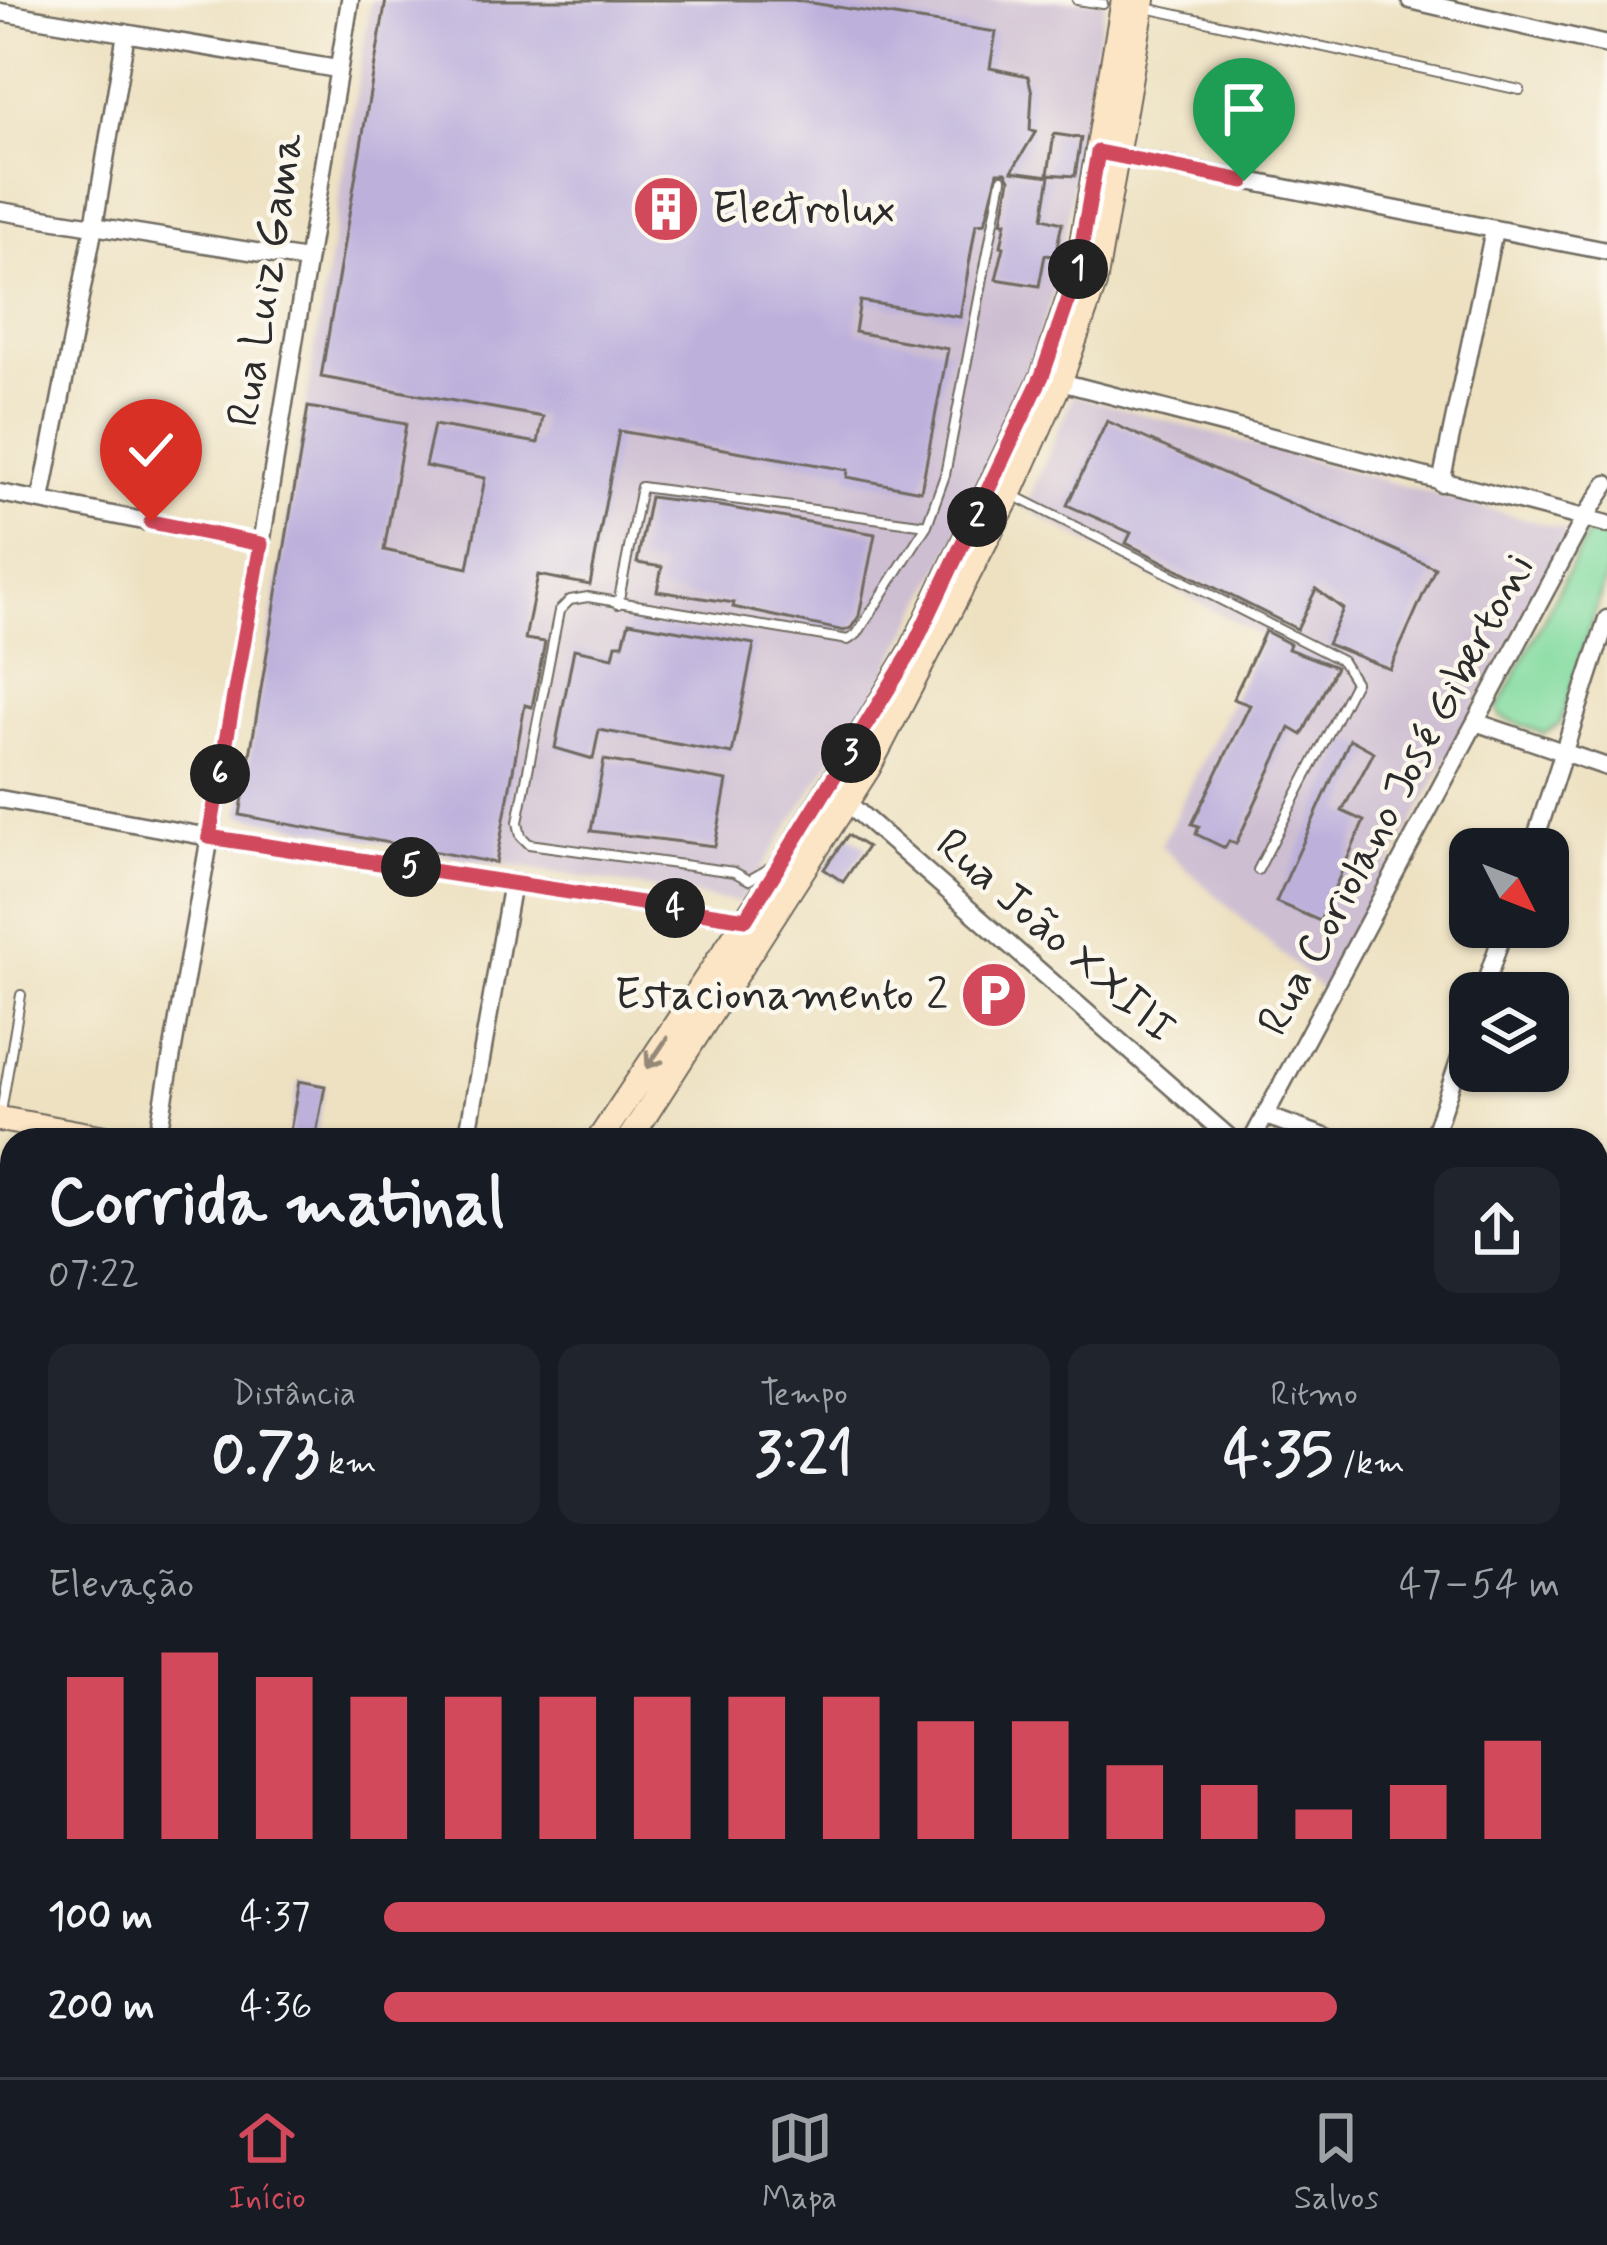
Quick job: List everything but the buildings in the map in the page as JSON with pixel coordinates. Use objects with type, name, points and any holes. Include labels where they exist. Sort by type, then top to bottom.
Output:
[{"type":"main road","points":[[608,1128],[754,926],[839,795],[1001,490],[1051,380],[1108,154],[1127,3]]},
{"type":"main road","points":[[636,1128],[754,926]]},
{"type":"main road","points":[[0,1119],[50,1128]]},
{"type":"street","name":"Rua Luiz Gama","points":[[159,1128],[350,0]]},
{"type":"street","points":[[1410,0],[1607,45]]},
{"type":"street","points":[[0,12],[337,69]]},
{"type":"street","points":[[41,500],[126,33]]},
{"type":"street","points":[[1108,154],[1607,251]]},
{"type":"street","points":[[0,211],[306,260]]},
{"type":"street","points":[[1441,483],[1494,230]]},
{"type":"street","points":[[1051,380],[1607,524]]},
{"type":"street","name":"Rua Coriolano José Gibertoni","points":[[1258,1128],[1607,484]]},
{"type":"street","points":[[0,493],[261,544]]},
{"type":"street","points":[[1539,828],[1607,619]]},
{"type":"street","points":[[1478,723],[1607,767]]},
{"type":"street","name":"Rua João XXIII","points":[[839,795],[1218,1128]]},
{"type":"street","points":[[0,799],[754,926]]},
{"type":"street","points":[[468,1128],[512,882]]},
{"type":"street","points":[[1436,1128],[1449,1090]]},
{"type":"street","points":[[1265,1116],[1299,1128]]},
{"type":"lane","points":[[1077,0],[1127,3],[1520,90]]},
{"type":"lane","points":[[796,864],[749,880],[734,872],[529,844],[520,836],[518,822],[559,611],[570,601],[587,596],[848,640],[864,626],[927,525],[945,476],[1002,179]]},
{"type":"lane","points":[[618,604],[641,487],[927,525]]},
{"type":"lane","points":[[1001,490],[1342,661],[1355,682],[1258,870]]},
{"type":"lane","points":[[0,1119],[20,995]]},
{"type":"shaded area","name":"Electrolux","points":[[371,0],[1105,0],[1056,286],[1016,406],[960,532],[879,687],[739,903],[240,815]]},
{"type":"shaded area","points":[[1073,395],[1569,531],[1323,991],[1161,846],[1263,637],[1025,508]]},
{"type":"green space","points":[[1607,530],[1607,573],[1560,724],[1544,734],[1501,717],[1497,710],[1589,531]]},
{"type":"place","name":"Electrolux","points":[[666,209]]},
{"type":"place","name":"Estacionamento 2","points":[[994,995]]},
{"type":"route","points":[[151,522],[261,544],[209,837],[746,919],[911,652],[992,486],[1064,320],[1098,152],[1244,181]]}]
